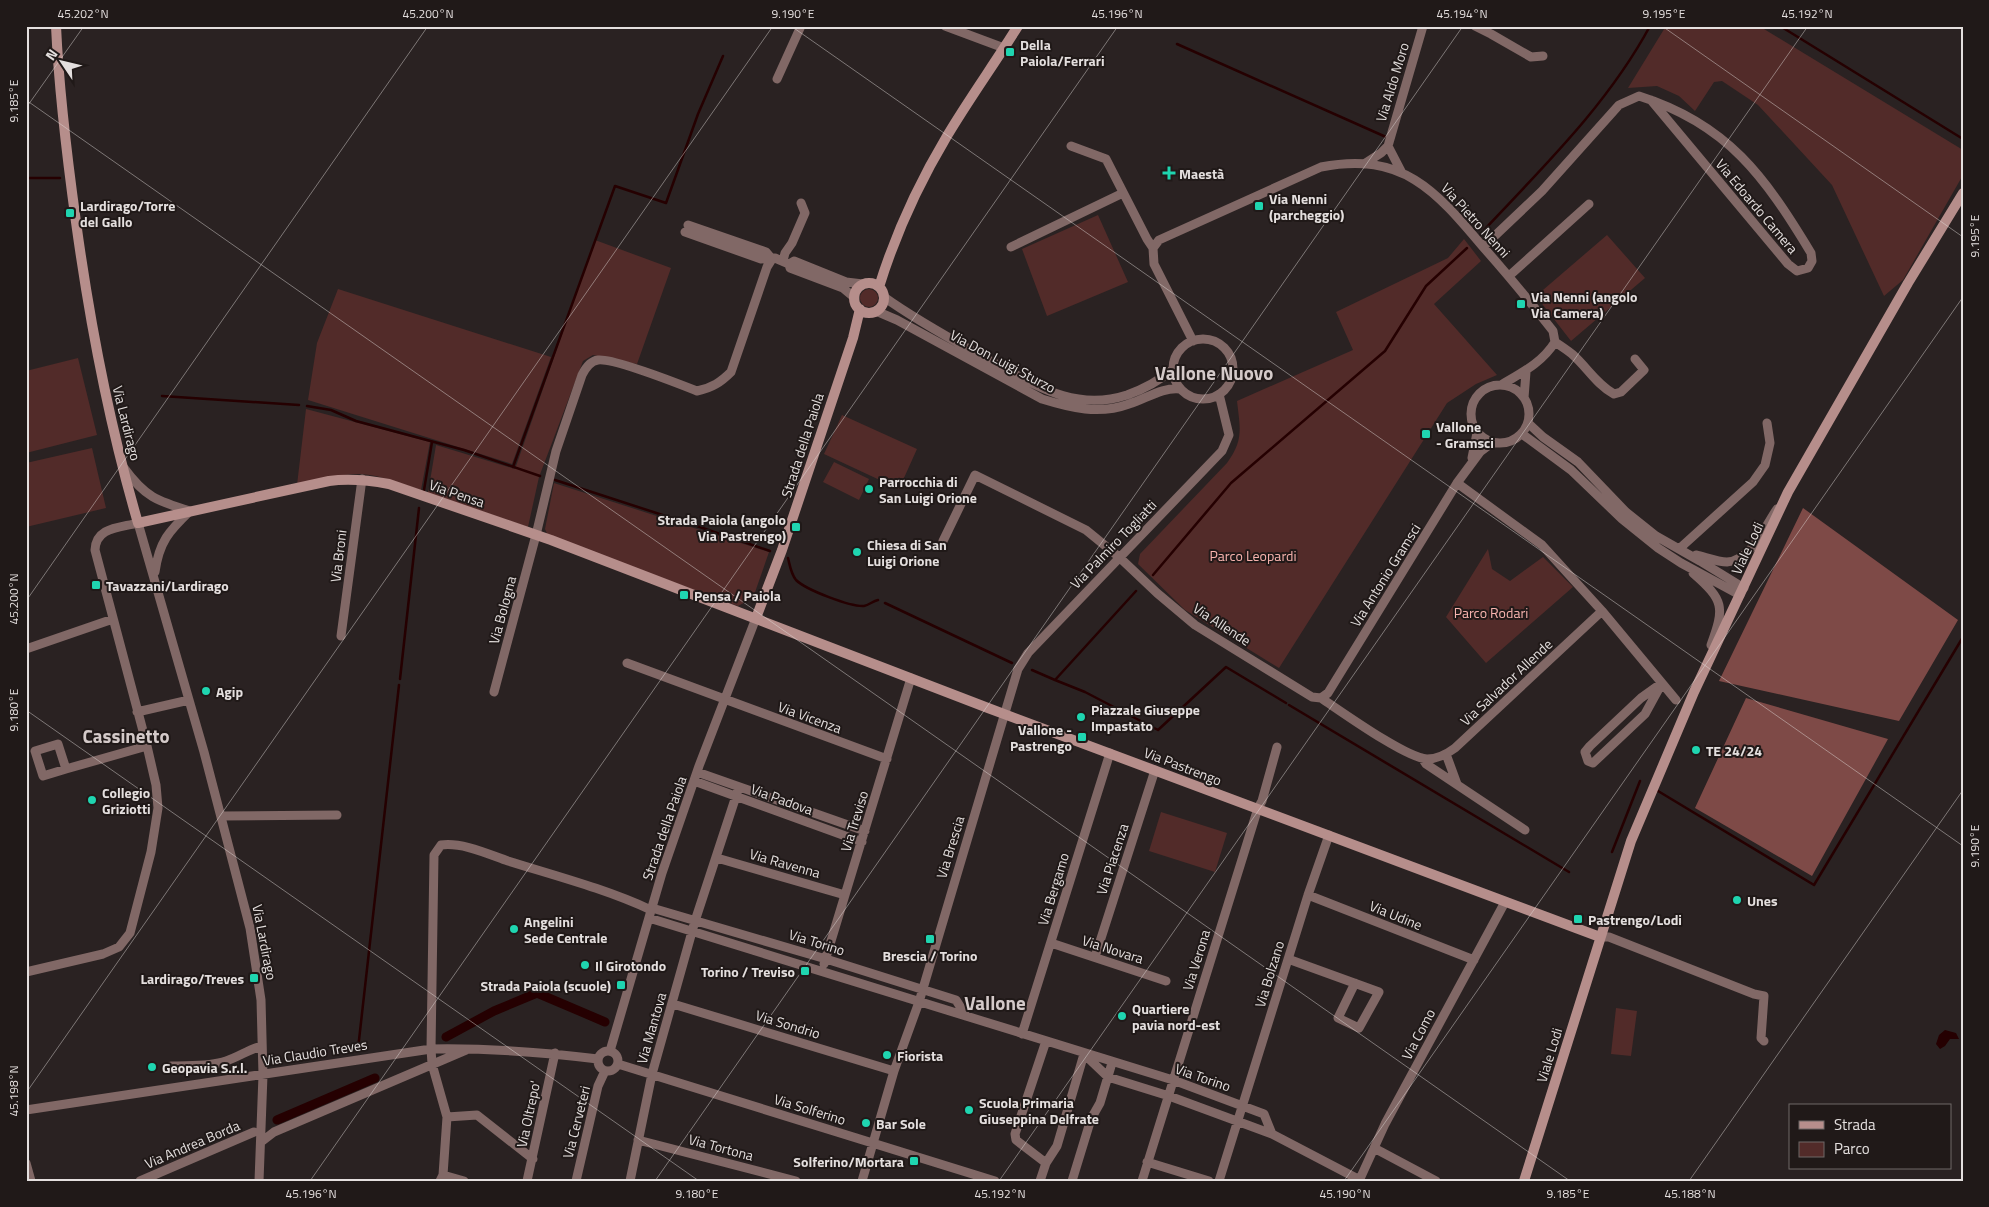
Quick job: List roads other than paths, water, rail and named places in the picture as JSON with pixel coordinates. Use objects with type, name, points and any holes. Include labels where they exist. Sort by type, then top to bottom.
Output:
[{"type":"street","name":"Via Lardirago","points":[[56,26],[70,178],[87,301],[104,393],[138,523],[221,816],[250,928],[261,1000],[263,1075],[259,1181]]},
{"type":"street","points":[[777,79],[801,26]]},
{"type":"street","points":[[945,26],[1004,48]]},
{"type":"street","points":[[801,203],[805,213],[792,243],[785,253],[786,262],[790,268],[843,288],[854,298],[860,309],[867,313],[874,312],[884,302],[879,286],[887,259],[928,171],[947,137],[1018,26]]},
{"type":"street","name":"Via Aldo Moro","points":[[1388,146],[1423,26]]},
{"type":"street","points":[[1474,26],[1531,58],[1543,56]]},
{"type":"street","name":"Via Edoardo Camera","points":[[1483,247],[1542,191],[1619,105],[1639,96],[1651,100],[1692,119],[1728,144],[1756,171],[1781,203],[1811,253],[1812,261],[1808,268],[1797,271],[1788,264],[1651,100]]},
{"type":"street","points":[[1677,132],[1679,124],[1683,120],[1692,119]]},
{"type":"street","points":[[1071,146],[1106,159],[1153,248],[1154,264],[1194,341]]},
{"type":"street","points":[[1364,164],[1388,146],[1402,173]]},
{"type":"street","name":"Via Pietro Nenni","points":[[1153,248],[1158,240],[1321,167],[1338,164],[1384,166],[1422,183],[1445,202],[1483,247],[1511,274],[1554,330],[1555,342]]},
{"type":"street","points":[[1010,247],[1123,193]]},
{"type":"street","name":"Viale Lodi","points":[[1524,1181],[1631,841],[1694,692],[1788,492],[1908,283],[1963,193]]},
{"type":"street","points":[[1511,274],[1589,204]]},
{"type":"street","points":[[687,229],[766,252],[772,259],[775,258],[786,262],[794,261],[846,282],[879,286]]},
{"type":"street","name":"Via Bologna","points":[[494,692],[536,535],[556,451],[587,366],[597,360],[613,362],[697,391],[707,389],[722,381],[731,372],[767,267],[772,259]]},
{"type":"street","points":[[854,298],[858,288],[866,283],[887,259]]},
{"type":"street","name":"Via Don Luigi Sturzo","points":[[884,297],[903,311],[953,340],[1046,390],[1077,400],[1112,400],[1149,386],[1173,369]]},
{"type":"street","name":"Strada della Paiola","points":[[610,1052],[662,873],[724,700],[782,550],[853,338],[860,309]]},
{"type":"street","name":"Via Don Luigi Sturzo","points":[[874,312],[897,320],[1042,399],[1061,405],[1084,410],[1107,410],[1128,405],[1170,388],[1180,389]]},
{"type":"street","name":"Strada della Paiola","points":[[853,338],[874,312]]},
{"type":"street","points":[[1204,339],[1214,342],[1230,356],[1232,366],[1231,377],[1227,387],[1219,394],[1209,398],[1199,399],[1189,396],[1180,389],[1175,380],[1173,369],[1179,352],[1194,341],[1204,339]]},
{"type":"street","points":[[1501,385],[1515,388],[1524,398],[1529,412],[1528,423],[1522,434],[1508,443],[1492,443],[1477,433],[1470,416],[1472,403],[1488,387],[1501,385],[1526,372],[1550,350],[1555,342],[1573,354],[1589,374],[1614,394],[1621,392],[1644,370],[1635,359]]},
{"type":"street","points":[[1524,398],[1526,372]]},
{"type":"street","name":"Via Palmiro Togliatti","points":[[1004,713],[1018,668],[1028,653],[1222,451],[1229,435],[1219,394]]},
{"type":"street","points":[[1528,423],[1578,462],[1633,518],[1656,536],[1688,554],[1742,592]]},
{"type":"street","points":[[1679,549],[1753,482],[1764,465],[1770,443],[1768,423]]},
{"type":"street","name":"Via Antonio Gramsci","points":[[1470,465],[1477,433]]},
{"type":"street","points":[[1522,434],[1572,470],[1622,519],[1658,548],[1682,563],[1742,592]]},
{"type":"street","name":"Via Antonio Gramsci","points":[[1321,698],[1334,684],[1457,483],[1480,452],[1492,443]]},
{"type":"street","points":[[123,466],[143,491],[157,500],[190,511],[170,530],[161,544],[154,577]]},
{"type":"street","name":"Via Allende","points":[[944,541],[975,475],[1021,496],[1086,530],[1119,557],[1156,593],[1196,625],[1312,697],[1321,698]]},
{"type":"street","name":"Via Pensa","points":[[138,523],[329,481],[347,478],[362,479],[389,484],[536,535],[756,618]]},
{"type":"street","name":"Via Broni","points":[[341,636],[362,479]]},
{"type":"street","points":[[1457,483],[1542,545],[1602,611],[1676,700]]},
{"type":"street","points":[[1688,554],[1728,562],[1743,555],[1757,542],[1768,521],[1788,492]]},
{"type":"street","points":[[26,972],[103,954],[119,947],[130,933],[151,852],[158,808],[156,785],[95,550],[95,541],[100,534],[138,523]]},
{"type":"street","points":[[1682,563],[1708,586],[1719,600],[1720,621],[1694,692]]},
{"type":"street","name":"Via Salvador Allende","points":[[1422,758],[1433,758],[1446,754],[1476,730],[1602,611]]},
{"type":"street","name":"Via Pastrengo","points":[[756,618],[1600,937]]},
{"type":"street","points":[[26,649],[113,619]]},
{"type":"street","points":[[627,663],[724,700]]},
{"type":"street","name":"Via Treviso","points":[[822,972],[911,678]]},
{"type":"street","points":[[1662,683],[1645,714],[1632,728],[1593,763],[1588,761],[1585,752],[1590,746],[1640,698],[1662,683]]},
{"type":"street","points":[[1321,698],[1405,752],[1422,758],[1426,764],[1526,830]]},
{"type":"street","points":[[137,712],[189,700]]},
{"type":"street","name":"Via Vicenza","points":[[724,700],[887,759]]},
{"type":"street","name":"Via Brescia","points":[[862,1181],[894,1071],[922,989],[1004,713]]},
{"type":"street","points":[[66,769],[147,746]]},
{"type":"street","name":"Via Verona","points":[[1142,1181],[1258,808],[1262,801],[1277,747]]},
{"type":"street","name":"Via Bergamo","points":[[1022,1034],[1110,753]]},
{"type":"street","points":[[1446,754],[1457,784]]},
{"type":"street","name":"Via Piacenza","points":[[1095,957],[1155,770]]},
{"type":"street","name":"Via Padova","points":[[696,777],[739,787],[865,831]]},
{"type":"street","name":"Via Padova","points":[[696,777],[736,796],[862,842]]},
{"type":"street","points":[[695,921],[739,787]]},
{"type":"street","points":[[221,816],[337,815]]},
{"type":"street","name":"Via Bolzano","points":[[1219,1181],[1308,895],[1329,835]]},
{"type":"street","points":[[464,1181],[442,1178],[447,1117],[432,1064],[430,1049],[434,855],[441,845],[450,843],[603,892],[651,912]]},
{"type":"street","name":"Via Ravenna","points":[[717,858],[845,895]]},
{"type":"street","name":"Via Udine","points":[[1308,895],[1474,960]]},
{"type":"street","name":"Via Como","points":[[1360,1180],[1374,1148],[1505,902]]},
{"type":"street","name":"Via Torino","points":[[651,912],[695,921],[826,959],[956,1000],[966,1016]]},
{"type":"street","name":"Via Torino","points":[[651,912],[692,932],[1112,1063],[1173,1080],[1243,1105],[1264,1114],[1272,1134]]},
{"type":"street","name":"Via Mantova","points":[[630,1181],[652,1074],[695,921]]},
{"type":"street","points":[[1600,937],[1609,937],[1754,994],[1764,996],[1761,1038],[1764,1041]]},
{"type":"street","name":"Via Novara","points":[[1051,943],[1166,981]]},
{"type":"street","points":[[1288,959],[1355,983],[1379,992],[1359,1028],[1338,1018],[1355,983]]},
{"type":"street","name":"Via Sondrio","points":[[673,1004],[894,1071]]},
{"type":"street","points":[[1046,1042],[1015,1134],[1016,1140],[1046,1163]]},
{"type":"street","points":[[171,1066],[212,1065],[228,1061],[250,1049],[262,1046]]},
{"type":"street","points":[[261,1142],[274,1132],[470,1048]]},
{"type":"street","name":"Via Claudio Treves","points":[[26,1110],[430,1049],[470,1048],[555,1053],[598,1059]]},
{"type":"street","points":[[610,1052],[616,1056],[618,1064],[613,1070],[605,1072],[599,1067],[598,1059],[602,1053],[610,1052]]},
{"type":"street","name":"Via Oltrepo'","points":[[527,1181],[555,1053]]},
{"type":"street","points":[[1040,1181],[1046,1163],[1057,1146],[1084,1054]]},
{"type":"street","name":"Via Torino","points":[[1084,1054],[1108,1077],[1169,1096],[1272,1134],[1360,1180]]},
{"type":"street","points":[[1072,1181],[1091,1119],[1100,1103],[1112,1063]]},
{"type":"street","name":"Via Solferino","points":[[618,1064],[995,1181]]},
{"type":"street","name":"Via Cerveteri","points":[[576,1181],[598,1086],[605,1072]]},
{"type":"street","points":[[447,1117],[477,1116],[533,1159]]},
{"type":"street","name":"Via Andrea Borda","points":[[140,1181],[254,1132]]},
{"type":"street","name":"Via Tortona","points":[[638,1140],[796,1181]]},
{"type":"street","points":[[1374,1148],[1436,1181]]},
{"type":"street","points":[[1148,1162],[1209,1181]]},
{"type":"street","points":[[26,1163],[31,1181]]},
{"type":"street","points":[[961,1181],[964,1171]]},
{"type":"waterway","points":[[1484,230],[1552,158],[1595,108],[1615,82],[1650,26]]},
{"type":"waterway","points":[[1780,26],[1963,139]]},
{"type":"waterway","points":[[1177,44],[1386,137]]},
{"type":"waterway","points":[[513,467],[615,186],[666,203],[698,114],[723,56]]},
{"type":"waterway","points":[[26,178],[60,178]]},
{"type":"waterway","points":[[1153,575],[1231,483],[1385,351],[1426,286],[1467,248]]},
{"type":"waterway","points":[[162,396],[299,405]]},
{"type":"waterway","points":[[307,406],[331,410],[356,421],[464,450],[540,476]]},
{"type":"waterway","points":[[424,490],[432,442]]},
{"type":"waterway","points":[[555,480],[681,521]]},
{"type":"waterway","points":[[400,679],[419,508]]},
{"type":"waterway","points":[[691,524],[770,551]]},
{"type":"waterway","points":[[788,558],[796,580],[818,593],[858,606],[864,606],[878,600]]},
{"type":"waterway","points":[[1032,670],[1055,680],[1136,591]]},
{"type":"waterway","points":[[885,603],[1012,663]]},
{"type":"waterway","points":[[1658,791],[1814,885],[1963,637]]},
{"type":"waterway","points":[[1055,680],[1085,692],[1158,730],[1226,667],[1286,703]]},
{"type":"waterway","points":[[358,1049],[399,685]]},
{"type":"waterway","points":[[1289,705],[1569,872]]},
{"type":"waterway","points":[[1612,852],[1640,781]]},
{"type":"waterway","points":[[446,1037],[494,1011],[537,993],[605,1022]]},
{"type":"waterway","points":[[277,1120],[375,1078]]},
{"type":"place","name":"Della Paiola/Ferrari","points":[[1010,52]]},
{"type":"place","name":"Maestà","points":[[1169,173]]},
{"type":"place","name":"Via Nenni (parcheggio)","points":[[1259,206]]},
{"type":"place","name":"Lardirago/Torre del Gallo","points":[[70,213]]},
{"type":"place","name":"Via Nenni (angolo Via Camera)","points":[[1521,304]]},
{"type":"place","name":"Vallone - Gramsci","points":[[1426,434]]},
{"type":"place","name":"Parrocchia di San Luigi Orione","points":[[869,489]]},
{"type":"place","name":"Strada Paiola (angolo Via Pastrengo)","points":[[796,527]]},
{"type":"place","name":"Chiesa di San Luigi Orione","points":[[857,552]]},
{"type":"place","name":"Tavazzani/Lardirago","points":[[96,585]]},
{"type":"place","name":"Pensa / Paiola","points":[[684,595]]},
{"type":"place","name":"Agip","points":[[206,691]]},
{"type":"place","name":"Piazzale Giuseppe Impastato","points":[[1081,717]]},
{"type":"place","name":"Vallone - Pastrengo","points":[[1082,737]]},
{"type":"place","name":"TE 24/24","points":[[1696,750]]},
{"type":"place","name":"Collegio Griziotti","points":[[92,800]]},
{"type":"place","name":"Unes","points":[[1737,900]]},
{"type":"place","name":"Pastrengo/Lodi","points":[[1578,919]]},
{"type":"place","name":"Angelini Sede Centrale","points":[[514,929]]},
{"type":"place","name":"Brescia / Torino","points":[[930,939]]},
{"type":"place","name":"Il Girotondo","points":[[585,965]]},
{"type":"place","name":"Torino / Treviso","points":[[805,971]]},
{"type":"place","name":"Lardirago/Treves","points":[[254,978]]},
{"type":"place","name":"Strada Paiola (scuole)","points":[[621,985]]},
{"type":"place","name":"Quartiere pavia nord-est","points":[[1122,1016]]},
{"type":"place","name":"Fiorista","points":[[887,1055]]},
{"type":"place","name":"Geopavia S.r.l.","points":[[152,1067]]},
{"type":"place","name":"Scuola Primaria Giuseppina Delfrate","points":[[969,1110]]},
{"type":"place","name":"Bar Sole","points":[[866,1123]]},
{"type":"place","name":"Solferino/Mortara","points":[[914,1161]]},
{"type":"district","name":"Vallone Nuovo","points":[[1214,372]]},
{"type":"district","name":"Cassinetto","points":[[126,735]]},
{"type":"district","name":"Vallone","points":[[995,1002]]},
{"type":"park label","name":"Parco Leopardi","points":[[1253,555]]},
{"type":"park label","name":"Parco Rodari","points":[[1491,612]]}]
